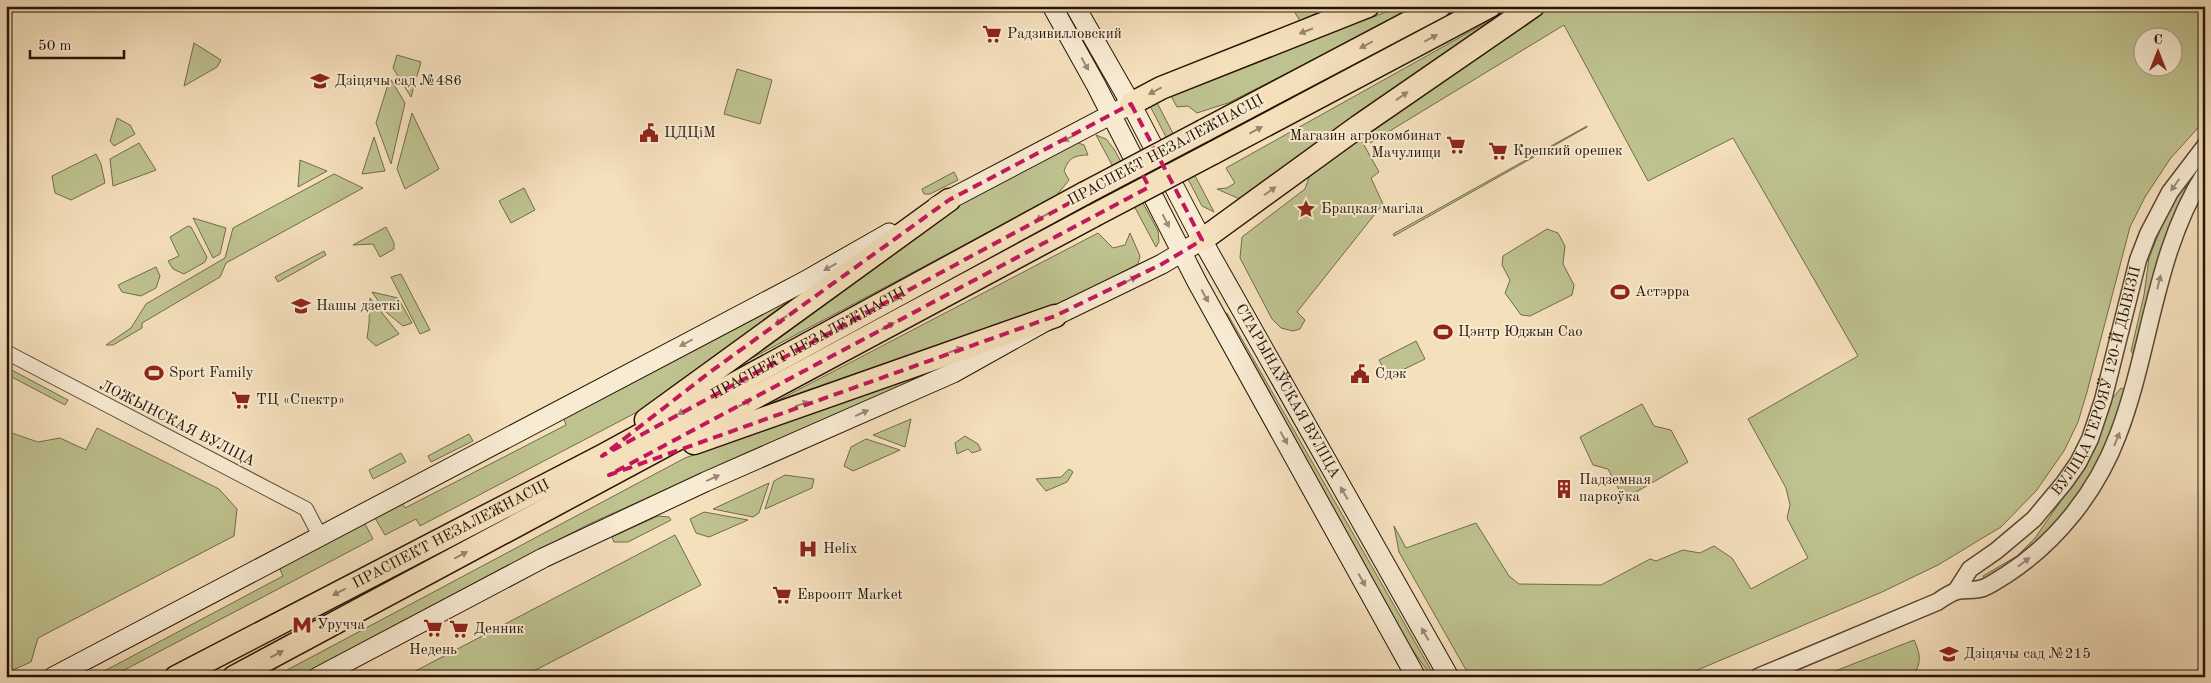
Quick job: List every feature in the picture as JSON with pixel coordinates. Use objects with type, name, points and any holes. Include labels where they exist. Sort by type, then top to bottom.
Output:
[{"type":"highway","points":[[1121,109],[1161,88],[1368,6]]},
{"type":"highway","name":"ПРАСПЕКТ НЕЗАЛЕЖНАСЦІ","points":[[234,677],[1085,193],[1440,6]]},
{"type":"highway","name":"ПРАСПЕКТ НЕЗАЛЕЖНАСЦІ","points":[[176,677],[605,466],[1093,216],[1490,6]]},
{"type":"highway","points":[[1202,240],[1359,126],[1533,6]]},
{"type":"highway","points":[[605,466],[694,383],[948,200]]},
{"type":"highway","points":[[605,466],[752,421],[1055,316]]},
{"type":"main road","points":[[1052,6],[1121,109]]},
{"type":"main road","points":[[1075,6],[1121,109]]},
{"type":"main road","points":[[53,677],[805,281],[948,200],[1121,109]]},
{"type":"main road","name":"СТАРЫНАЎСКАЯ ВУЛІЦА","points":[[1121,109],[1202,240],[1449,677]]},
{"type":"main road","name":"СТАРЫНАЎСКАЯ ВУЛІЦА","points":[[1121,109],[1182,252],[1416,677]]},
{"type":"main road","points":[[318,677],[543,558],[705,482],[953,373],[1055,316],[1162,264],[1202,240]]},
{"type":"street","name":"ВУЛІЦА ГЕРОЯЎ 120-Й ДЫВІЗІІ","points":[[1956,591],[1970,569],[1996,551],[2034,519],[2060,489],[2078,463],[2090,439],[2104,400],[2138,260],[2148,234],[2170,192],[2205,146]]},
{"type":"street","name":"ВУЛІЦА ГЕРОЯЎ 120-Й ДЫВІЗІІ","points":[[1758,677],[1937,602],[1956,591],[1983,588],[2026,561],[2067,522],[2095,482],[2108,459],[2128,405],[2170,246],[2180,218],[2205,173]]},
{"type":"street","name":"ЛОЖЫНСКАЯ ВУЛІЦА","points":[[6,352],[306,509],[320,536]]},
{"type":"highlighted area","points":[[1131,104],[1202,240],[1162,264],[1055,316],[609,475],[1149,187],[1138,166],[602,456],[710,372],[949,200]]},
{"type":"green space","points":[[1291,6],[1332,6],[1300,21]]},
{"type":"green space","points":[[1402,6],[1421,6],[1228,103],[1197,113],[1188,106],[1177,107],[1170,94]]},
{"type":"green space","points":[[1516,6],[1242,200],[1217,189],[1227,188],[1235,183],[1226,168]]},
{"type":"green space","points":[[1548,6],[2205,6],[2205,120],[2170,159],[2145,197],[2130,227],[2078,422],[2064,451],[2036,491],[2001,527],[1938,565],[1882,592],[1681,677],[1470,677],[1399,552],[1394,526],[1406,548],[1476,523],[1509,576],[1519,584],[1601,585],[1650,559],[1656,561],[1683,550],[1700,553],[1714,546],[1732,558],[1751,589],[1808,558],[1787,518],[1790,505],[1786,488],[1748,419],[1858,356],[1733,138],[1648,181],[1564,25],[1370,143],[1366,135]]},
{"type":"green space","points":[[194,43],[221,60],[217,67],[184,86]]},
{"type":"green space","points":[[397,55],[421,62],[411,97],[393,68]]},
{"type":"green space","points":[[737,69],[772,80],[760,124],[724,114]]},
{"type":"green space","points":[[390,78],[405,103],[391,164],[376,123]]},
{"type":"green space","points":[[1154,97],[1214,212],[1202,206],[1150,106]]},
{"type":"green space","points":[[412,113],[439,169],[405,189],[397,169]]},
{"type":"green space","points":[[117,118],[130,125],[135,134],[114,146],[110,141]]},
{"type":"green space","points":[[1587,127],[1394,236],[1393,234]]},
{"type":"green space","points":[[1096,135],[1106,139],[1114,149],[1158,231],[1159,242],[1156,247]]},
{"type":"green space","points":[[374,137],[385,171],[362,174]]},
{"type":"green space","points":[[1360,138],[1379,172],[1371,178],[1383,204],[1297,312],[1305,320],[1300,329],[1293,331],[1281,328],[1272,319],[1240,258],[1242,237],[1305,189],[1312,169]]},
{"type":"green space","points":[[1076,142],[1084,145],[1088,155],[1070,160],[1064,171],[1069,180],[1056,196],[696,388],[941,212]]},
{"type":"green space","points":[[139,143],[156,170],[113,186],[110,159]]},
{"type":"green space","points":[[96,154],[101,164],[105,183],[71,200],[55,193],[52,176]]},
{"type":"green space","points":[[300,160],[327,171],[298,187]]},
{"type":"green space","points":[[954,172],[958,180],[930,194],[924,194],[922,189]]},
{"type":"green space","points":[[334,174],[363,188],[226,263],[220,277],[142,323],[142,328],[113,345],[106,345],[131,328],[146,304],[225,258],[233,228]]},
{"type":"green space","points":[[2187,187],[2170,224],[2157,261],[2133,354],[2131,351],[2144,295],[2149,258],[2168,210],[2180,190]]},
{"type":"green space","points":[[524,188],[535,210],[511,223],[499,201]]},
{"type":"green space","points":[[193,218],[226,228],[220,254],[213,258]]},
{"type":"green space","points":[[188,226],[191,227],[207,257],[205,262],[184,274],[173,269],[168,261],[179,256],[170,237]]},
{"type":"green space","points":[[386,227],[394,243],[394,249],[380,257],[373,244],[353,245]]},
{"type":"green space","points":[[1547,229],[1558,233],[1565,246],[1563,264],[1574,285],[1572,295],[1530,316],[1521,315],[1505,293],[1510,280],[1502,265],[1503,256]]},
{"type":"green space","points":[[1098,233],[1113,248],[1125,245],[1130,233],[1140,256],[1138,264],[1066,302],[750,415]]},
{"type":"green space","points":[[324,251],[326,255],[278,282],[275,277]]},
{"type":"green space","points":[[849,259],[643,409],[420,526],[416,519],[385,535],[374,516],[401,501],[405,508],[566,425],[563,417]]},
{"type":"green space","points":[[156,267],[160,276],[156,288],[141,296],[122,292],[118,285]]},
{"type":"green space","points":[[401,274],[430,330],[420,334],[391,277]]},
{"type":"green space","points":[[372,292],[398,298],[412,323],[403,326],[386,312]]},
{"type":"green space","points":[[370,298],[399,334],[376,346],[367,338]]},
{"type":"green space","points":[[1227,313],[1435,677],[1432,677],[1406,641],[1223,315]]},
{"type":"green space","points":[[1416,341],[1425,359],[1388,377],[1379,360]]},
{"type":"green space","points":[[968,356],[703,477],[671,487],[587,525],[297,677],[274,677],[685,458]]},
{"type":"green space","points":[[6,367],[68,400],[65,405],[6,374]]},
{"type":"green space","points":[[2121,388],[2125,390],[2108,440],[2095,469],[2080,493],[2061,517],[2028,550],[1984,578],[1983,576],[2017,556],[2035,538],[2084,468],[2102,429],[2112,399]]},
{"type":"green space","points":[[1642,404],[1654,426],[1671,430],[1688,462],[1624,499],[1608,469],[1593,465],[1580,437]]},
{"type":"green space","points":[[911,419],[905,447],[873,435]]},
{"type":"green space","points":[[97,428],[219,489],[237,509],[234,536],[38,638],[31,662],[6,673],[6,431],[38,442],[60,438],[86,450]]},
{"type":"green space","points":[[469,434],[473,441],[431,462],[428,456]]},
{"type":"green space","points":[[965,436],[978,444],[981,450],[972,453],[968,449],[957,454],[955,443]]},
{"type":"green space","points":[[866,439],[900,450],[853,471],[844,466],[851,447]]},
{"type":"green space","points":[[401,453],[406,462],[373,479],[369,470]]},
{"type":"green space","points":[[1069,469],[1073,472],[1067,482],[1046,491],[1036,479],[1061,477]]},
{"type":"green space","points":[[785,475],[814,479],[812,488],[765,509],[774,481]]},
{"type":"green space","points":[[769,483],[759,513],[753,517],[713,509]]},
{"type":"green space","points":[[704,512],[748,520],[709,537],[696,533],[690,519]]},
{"type":"green space","points":[[658,516],[669,517],[671,520],[628,542],[614,542],[612,537]]},
{"type":"green space","points":[[364,522],[373,539],[111,677],[93,677],[283,576],[279,567]]},
{"type":"green space","points":[[675,535],[701,585],[522,677],[404,677]]},
{"type":"green space","points":[[1914,640],[1918,650],[1919,664],[1911,677],[1820,677]]},
{"type":"place","name":"Радзивилловский","points":[[992,34]]},
{"type":"place","name":"Дзіцячы сад №486","points":[[320,81]]},
{"type":"place","name":"ЦДЦіМ","points":[[649,133]]},
{"type":"place","name":"Магазин агрокомбинат Мачулищи","points":[[1456,145]]},
{"type":"place","name":"Крепкий орешек","points":[[1498,151]]},
{"type":"place","name":"Брацкая магіла","points":[[1306,209]]},
{"type":"place","name":"Астэрра","points":[[1620,292]]},
{"type":"place","name":"Нашы дзеткі","points":[[301,306]]},
{"type":"place","name":"Цэнтр Юджын Сао","points":[[1443,332]]},
{"type":"place","name":"Sport Family","points":[[154,373]]},
{"type":"place","name":"Сдэк","points":[[1360,374]]},
{"type":"place","name":"ТЦ «Спектр»","points":[[241,400]]},
{"type":"place","name":"Падземная паркоўка","points":[[1564,489]]},
{"type":"place","name":"Helix","points":[[808,549]]},
{"type":"place","name":"Евроопт Market","points":[[782,595]]},
{"type":"place","name":"Уручча","points":[[302,625]]},
{"type":"place","name":"Недень","points":[[433,628]]},
{"type":"place","name":"Денник","points":[[459,629]]},
{"type":"place","name":"Дзіцячы сад №215","points":[[1949,654]]}]
